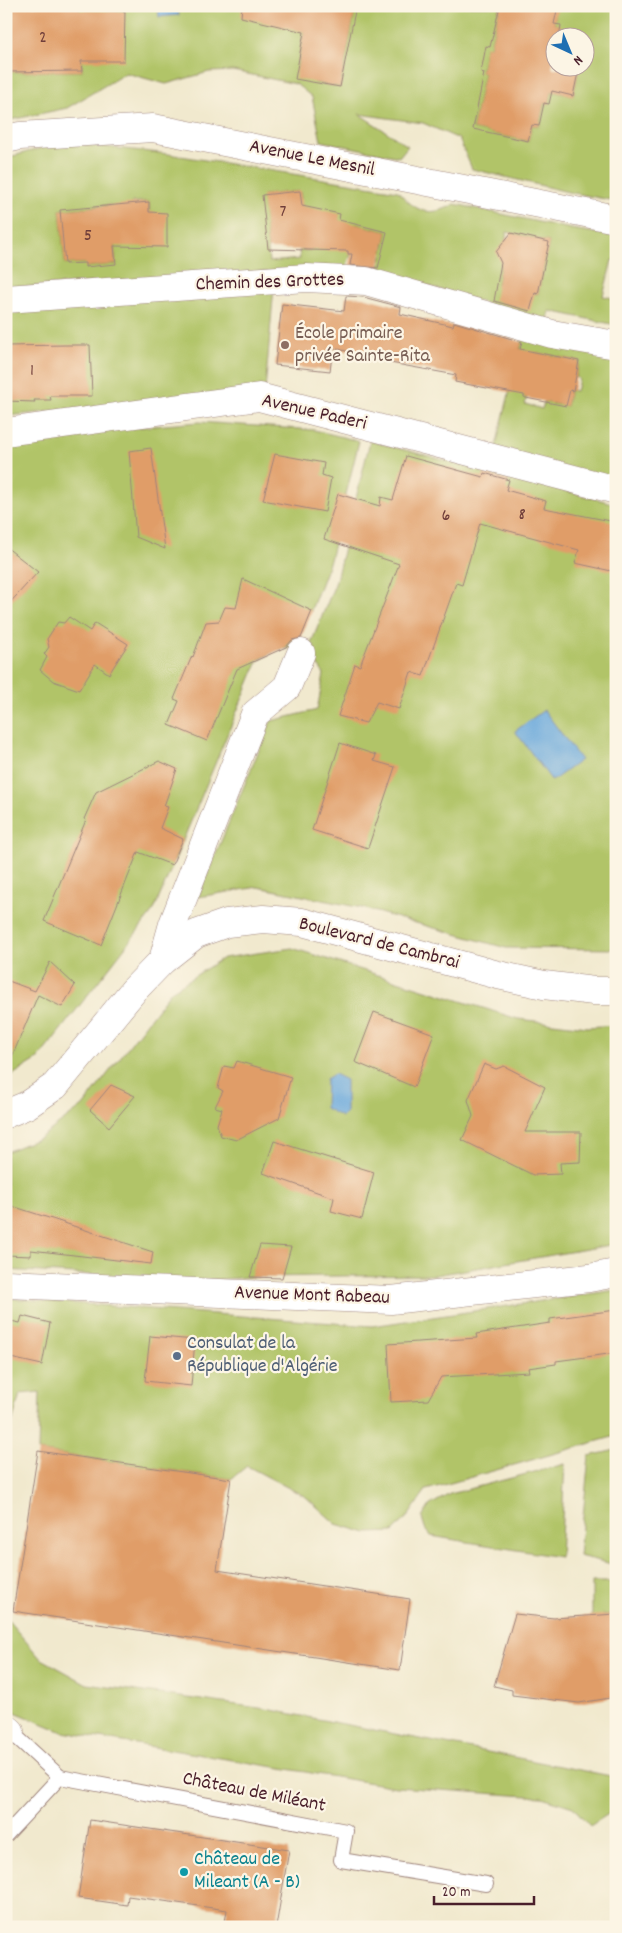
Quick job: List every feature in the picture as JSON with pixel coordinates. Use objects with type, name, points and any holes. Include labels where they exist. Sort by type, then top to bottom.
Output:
[{"type":"street","name":"Avenue Le Mesnil","points":[[6,139],[20,136],[153,128],[616,219]]},
{"type":"street","name":"Chemin des Grottes","points":[[6,300],[306,278],[366,281],[552,334],[616,345]]},
{"type":"street","name":"Avenue Paderi","points":[[6,432],[259,397],[616,490]]},
{"type":"street","points":[[163,960],[173,924],[256,714],[287,687],[301,653]]},
{"type":"street","name":"Boulevard de Cambrai","points":[[6,1114],[27,1105],[55,1086],[134,990],[163,960],[196,934],[227,923],[262,919],[302,922],[525,981],[594,991],[616,991]]},
{"type":"street","name":"Avenue Mont Rabeau","points":[[6,1284],[391,1300],[589,1278],[616,1273]]},
{"type":"lane","points":[[6,1835],[60,1777],[8,1729]]},
{"type":"lane","name":"Château de Miléant","points":[[60,1777],[346,1831],[341,1860],[486,1884]]},
{"type":"green space","points":[[79,6],[288,6],[304,32],[297,68],[317,71],[315,83],[340,87],[355,11],[339,6],[500,6],[490,47],[486,47],[481,72],[484,73],[473,129],[528,141],[532,125],[539,126],[544,103],[549,104],[552,91],[573,96],[577,78],[594,78],[594,28],[561,28],[561,26],[554,24],[557,6],[616,6],[616,201],[568,192],[472,169],[459,139],[423,123],[359,114],[408,146],[399,157],[321,141],[312,97],[296,84],[233,71],[209,72],[166,84],[126,73],[67,108],[6,121],[6,72],[82,71]]},
{"type":"green space","points":[[63,142],[168,154],[398,191],[411,204],[424,211],[438,211],[455,204],[571,229],[616,236],[616,261],[612,260],[603,296],[616,299],[616,325],[550,311],[547,322],[379,271],[387,232],[356,224],[357,239],[346,267],[6,288],[6,158]],"holes":[[[300,191],[305,229],[313,250],[299,251],[300,259],[269,262],[263,195]],[[132,202],[149,202],[150,241],[133,241]],[[110,205],[116,264],[86,267],[85,263],[65,264],[60,210]],[[507,232],[549,242],[538,294],[497,285]]]},
{"type":"green space","points":[[274,287],[265,391],[6,416],[6,311]]},
{"type":"green space","points":[[524,334],[616,354],[616,481],[495,450]],"holes":[[[533,352],[579,361],[576,377],[579,379],[576,391],[570,390],[566,406],[544,402],[542,409],[525,404],[527,398],[524,397]]]},
{"type":"green space","points":[[199,422],[314,430],[359,441],[330,560],[297,647],[277,650],[258,661],[154,910],[38,1059],[6,1079],[6,439]]},
{"type":"green space","points":[[370,441],[616,504],[616,949],[506,948],[362,908],[258,887],[198,897],[271,721],[317,710],[324,674],[308,651],[335,584]]},
{"type":"green space","points":[[292,948],[518,1019],[587,1027],[616,1025],[616,1244],[436,1275],[250,1277],[200,1281],[6,1270],[6,1152],[40,1138],[83,1106],[171,991],[223,958]]},
{"type":"green space","points":[[616,1290],[616,1436],[426,1490],[409,1515],[393,1532],[367,1533],[336,1524],[306,1497],[247,1466],[231,1479],[38,1451],[40,1392],[20,1394],[6,1444],[6,1298],[372,1326]]},
{"type":"green space","points":[[616,1450],[616,1564],[612,1564],[579,1556],[589,1456]]},
{"type":"green space","points":[[565,1464],[560,1557],[431,1536],[425,1528],[422,1518],[430,1505],[450,1494]]},
{"type":"green space","points":[[592,1582],[616,1582],[616,1613],[592,1617]]},
{"type":"green space","points":[[6,1618],[40,1658],[87,1684],[266,1709],[616,1777],[616,1809],[590,1826],[573,1807],[542,1797],[396,1787],[63,1732],[15,1712],[6,1703]]},
{"type":"water","points":[[158,6],[178,6],[179,15],[159,17]]},
{"type":"water","points":[[544,710],[581,760],[552,781],[515,731]]},
{"type":"water","points":[[334,1074],[346,1080],[346,1113],[342,1117],[325,1108],[326,1079]]},
{"type":"building","points":[[6,6],[79,6],[79,10],[125,11],[124,61],[81,61],[82,71],[6,72]]},
{"type":"building","points":[[242,6],[337,6],[355,11],[340,87],[295,79],[304,32],[241,17]]},
{"type":"building","points":[[500,6],[558,6],[554,24],[561,25],[561,28],[544,28],[544,78],[577,78],[573,96],[552,91],[549,104],[544,103],[539,126],[532,125],[528,141],[473,129],[484,73],[481,72],[486,46],[490,47]]},
{"type":"building","points":[[300,191],[302,206],[340,214],[339,220],[387,232],[378,268],[350,265],[352,254],[348,254],[348,251],[268,249],[262,195]]},
{"type":"building","points":[[149,202],[149,212],[167,213],[167,247],[114,246],[116,264],[85,267],[85,263],[65,264],[60,210]]},
{"type":"building","points":[[511,233],[549,242],[538,294],[535,293],[530,311],[494,301],[501,263],[496,252]]},
{"type":"building","points":[[346,296],[363,297],[401,307],[400,314],[453,326],[454,322],[522,342],[520,349],[579,361],[573,391],[570,390],[566,406],[526,398],[524,395],[455,382],[456,375],[385,362],[386,360],[333,348],[330,371],[275,365],[282,304],[344,311]]},
{"type":"building","points":[[90,345],[92,396],[50,396],[51,400],[34,400],[35,402],[6,401],[6,346]]},
{"type":"building","points":[[151,448],[165,549],[136,537],[129,451]]},
{"type":"building","points":[[275,454],[324,463],[322,475],[331,478],[325,512],[263,500]]},
{"type":"building","points":[[406,456],[483,477],[484,473],[509,480],[506,490],[546,501],[544,508],[616,522],[616,572],[575,563],[579,550],[480,523],[462,585],[456,583],[423,676],[411,672],[399,709],[377,702],[366,723],[338,716],[355,664],[360,666],[399,564],[324,539],[338,494],[380,506],[381,497],[393,500]]},
{"type":"building","points":[[6,547],[38,572],[6,607]]},
{"type":"building","points":[[243,579],[312,611],[301,638],[292,640],[286,647],[237,669],[207,741],[169,725],[179,701],[174,699],[206,622],[219,621],[225,607],[236,608]]},
{"type":"building","points":[[69,617],[90,631],[95,623],[128,644],[109,674],[95,664],[79,690],[53,681],[40,670],[47,657],[44,654],[49,647],[47,639],[58,622],[64,623]]},
{"type":"building","points":[[340,743],[376,755],[374,761],[395,767],[368,848],[312,830]]},
{"type":"building","points":[[159,761],[177,769],[164,806],[168,807],[160,828],[183,839],[172,865],[138,852],[101,945],[44,921],[96,792]]},
{"type":"building","points":[[50,962],[75,985],[62,1007],[38,995],[6,1071],[6,980],[35,991]]},
{"type":"building","points":[[374,1012],[434,1034],[414,1087],[355,1062]]},
{"type":"building","points":[[237,1061],[291,1077],[279,1118],[236,1140],[221,1136],[217,1125],[222,1109],[215,1107],[223,1091],[218,1088],[224,1066],[234,1068]]},
{"type":"building","points":[[484,1064],[496,1069],[504,1066],[545,1087],[525,1132],[581,1132],[580,1162],[560,1163],[561,1174],[533,1175],[462,1140],[473,1116],[468,1100]]},
{"type":"building","points":[[111,1085],[135,1096],[109,1127],[90,1110]]},
{"type":"building","points":[[274,1141],[374,1172],[362,1219],[331,1211],[334,1198],[263,1173]]},
{"type":"building","points":[[6,1204],[153,1252],[151,1264],[31,1250],[31,1256],[6,1255]]},
{"type":"building","points":[[260,1245],[291,1247],[282,1278],[250,1277]]},
{"type":"building","points":[[616,1310],[616,1353],[556,1361],[556,1364],[528,1368],[529,1372],[441,1377],[428,1400],[391,1402],[388,1344],[477,1338],[476,1334],[550,1323],[550,1319]]},
{"type":"building","points":[[22,1316],[50,1323],[42,1365],[6,1357],[6,1320],[20,1323]]},
{"type":"building","name":"Consulat de la République d'Algérie","points":[[150,1336],[195,1340],[191,1386],[145,1381]]},
{"type":"building","points":[[38,1451],[231,1479],[217,1570],[410,1599],[400,1670],[13,1611]]},
{"type":"building","points":[[515,1614],[554,1618],[616,1614],[616,1697],[579,1703],[512,1695],[512,1690],[494,1686]]},
{"type":"building","name":"Château de Mileant (A - B)","points":[[90,1820],[289,1850],[276,1927],[259,1927],[225,1922],[227,1910],[128,1896],[127,1905],[78,1898]]},
{"type":"place","name":"École primaire privée Sainte-Rita","points":[[285,345]]},
{"type":"place","name":"Consulat de la République d'Algérie","points":[[177,1356]]},
{"type":"place","name":"Château de Mileant (A - B)","points":[[184,1872]]}]
